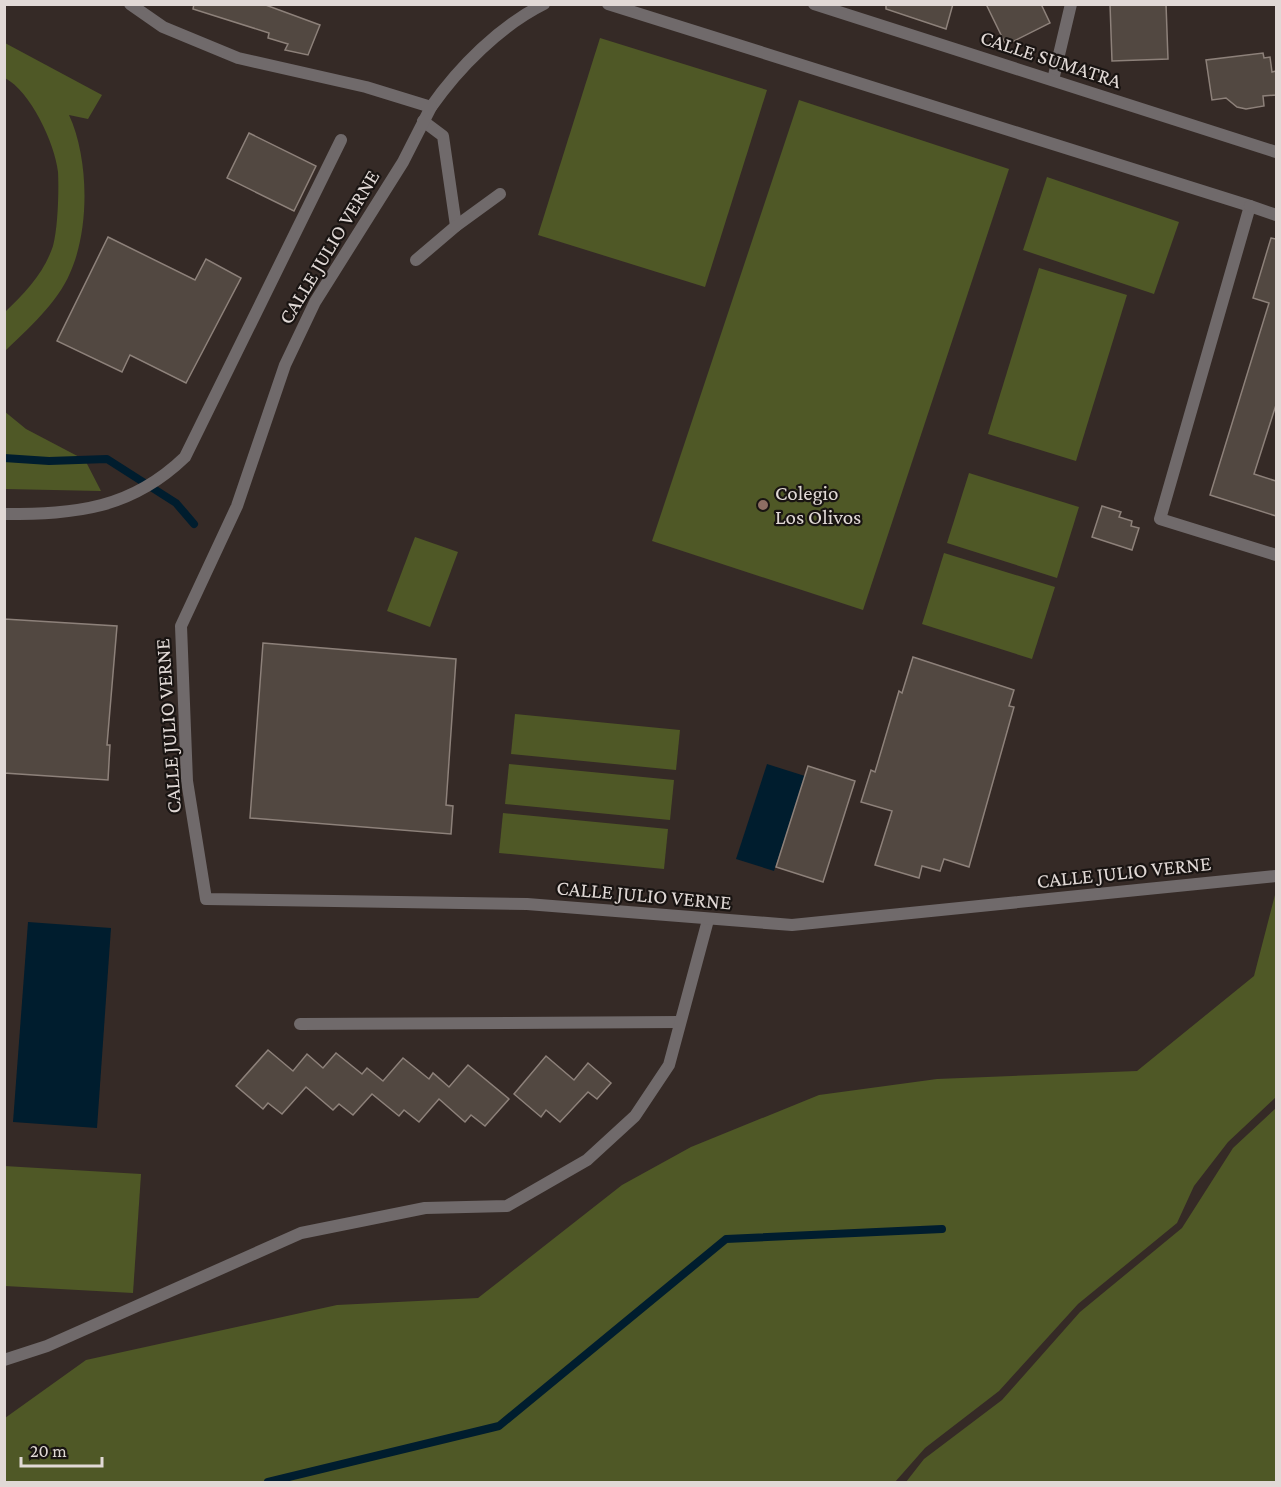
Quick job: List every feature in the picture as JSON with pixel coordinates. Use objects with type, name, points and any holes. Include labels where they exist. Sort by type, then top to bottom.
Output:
[{"type":"street","points":[[129,4],[164,27],[238,58],[366,87],[431,107]]},
{"type":"street","name":"CALLE JULIO VERNE","points":[[544,4],[521,16],[449,81],[423,121],[403,162],[315,302],[290,354],[237,506],[181,626],[187,781],[206,899],[527,904],[792,925],[1276,876]]},
{"type":"street","points":[[608,4],[1276,215]]},
{"type":"street","name":"CALLE SUMATRA","points":[[814,4],[1276,152]]},
{"type":"street","points":[[1053,80],[1071,4]]},
{"type":"street","points":[[423,121],[443,136],[456,226]]},
{"type":"street","points":[[4,514],[50,514],[109,506],[164,477],[185,457],[341,140]]},
{"type":"street","points":[[417,260],[456,226],[500,194]]},
{"type":"street","points":[[1250,206],[1160,519],[1276,555]]},
{"type":"street","points":[[4,1360],[47,1346],[301,1233],[424,1208],[507,1206],[587,1160],[635,1116],[669,1065],[708,920]]},
{"type":"street","points":[[300,1023],[680,1022]]},
{"type":"green space","points":[[600,38],[767,90],[705,287],[538,235]]},
{"type":"green space","points":[[5,43],[102,95],[88,119],[69,115],[76,132],[83,172],[84,215],[77,255],[65,284],[50,305],[5,351],[5,312],[33,282],[45,265],[53,246],[57,219],[58,172],[52,147],[40,119],[23,94],[5,78]]},
{"type":"green space","points":[[799,100],[1009,169],[863,610],[652,541]]},
{"type":"green space","points":[[1047,177],[1179,222],[1154,294],[1023,250]]},
{"type":"green space","points":[[1039,268],[1127,295],[1076,461],[988,434]]},
{"type":"green space","points":[[4,411],[26,429],[85,460],[101,491],[5,489]]},
{"type":"green space","points":[[969,473],[1079,507],[1057,578],[947,543]]},
{"type":"green space","points":[[415,537],[458,552],[430,627],[387,611]]},
{"type":"green space","points":[[944,553],[1055,587],[1032,659],[922,624]]},
{"type":"green space","points":[[515,714],[680,730],[676,770],[511,754]]},
{"type":"green space","points":[[509,764],[674,780],[670,820],[505,804]]},
{"type":"green space","points":[[503,813],[668,829],[664,869],[499,853]]},
{"type":"green space","points":[[1276,891],[1276,1097],[1228,1142],[1194,1186],[1177,1223],[1078,1304],[999,1391],[925,1448],[895,1482],[5,1482],[5,1418],[86,1360],[337,1305],[478,1298],[622,1185],[691,1147],[819,1095],[937,1079],[1137,1071],[1254,976]]},
{"type":"green space","points":[[1276,1108],[1276,1482],[906,1482],[924,1459],[1002,1400],[1080,1312],[1182,1228],[1233,1148]]},
{"type":"green space","points":[[4,1166],[141,1174],[133,1293],[5,1286]]},
{"type":"water","points":[[767,764],[805,776],[774,871],[736,859]]},
{"type":"water","points":[[28,922],[111,928],[97,1128],[13,1122]]},
{"type":"building","points":[[194,4],[263,4],[320,25],[308,55],[285,50],[288,44],[268,38],[269,33],[193,9]]},
{"type":"building","points":[[886,4],[953,4],[946,29],[886,9]]},
{"type":"building","points":[[986,4],[1041,4],[1050,23],[1006,45]]},
{"type":"building","points":[[1110,4],[1166,4],[1168,59],[1112,61]]},
{"type":"building","points":[[1263,53],[1264,58],[1270,57],[1272,72],[1276,71],[1276,95],[1263,96],[1264,106],[1246,109],[1237,107],[1226,98],[1212,100],[1206,60]]},
{"type":"building","points":[[249,133],[316,166],[294,211],[227,178]]},
{"type":"building","points":[[108,237],[195,280],[206,259],[241,278],[186,383],[130,355],[122,372],[57,341]]},
{"type":"building","points":[[1271,238],[1276,239],[1276,405],[1254,474],[1276,481],[1276,516],[1210,495],[1269,303],[1253,298]]},
{"type":"building","points":[[1102,506],[1121,512],[1119,517],[1132,521],[1131,526],[1139,528],[1132,550],[1092,537]]},
{"type":"building","points":[[4,619],[117,626],[107,745],[110,745],[108,780],[4,773]]},
{"type":"building","points":[[263,643],[456,659],[446,805],[453,806],[451,834],[250,818]]},
{"type":"building","points":[[913,657],[1014,690],[1009,706],[1014,707],[969,867],[944,859],[940,871],[922,866],[919,878],[875,865],[892,811],[861,802],[871,770],[875,772],[899,691],[902,693]]},
{"type":"building","points":[[808,766],[855,781],[823,882],[776,867]]},
{"type":"building","points":[[268,1050],[293,1071],[307,1054],[323,1068],[336,1053],[362,1074],[367,1068],[383,1081],[403,1058],[429,1079],[433,1073],[449,1087],[468,1065],[509,1099],[485,1126],[471,1115],[465,1122],[439,1099],[419,1122],[404,1110],[399,1116],[372,1094],[353,1115],[339,1104],[333,1110],[306,1087],[282,1114],[268,1103],[263,1109],[236,1086]]},
{"type":"building","points":[[546,1056],[574,1080],[588,1063],[611,1083],[597,1099],[588,1092],[560,1122],[546,1110],[541,1117],[514,1094]]},
{"type":"waterway","points":[[4,458],[49,461],[107,459],[176,503],[194,524]]},
{"type":"waterway","points":[[268,1482],[499,1426],[726,1239],[942,1229]]},
{"type":"place","name":"Colegio Los Olivos","points":[[763,505]]}]
